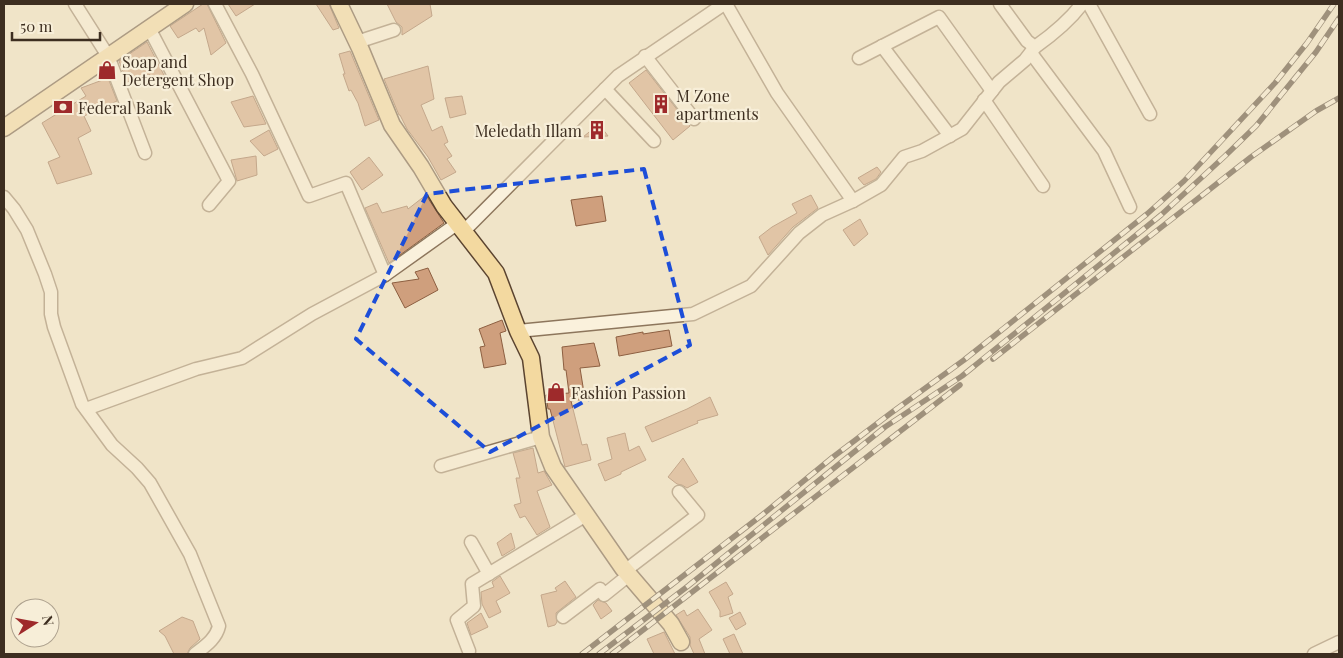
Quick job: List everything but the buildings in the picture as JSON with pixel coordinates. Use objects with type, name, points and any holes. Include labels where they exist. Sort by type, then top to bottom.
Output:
[{"type":"main road","points":[[4,128],[185,4]]},
{"type":"main road","points":[[339,4],[392,125],[444,206],[496,273],[518,331],[531,358],[541,437],[553,467],[628,573],[671,624],[681,642]]},
{"type":"street","points":[[75,4],[108,56],[145,153]]},
{"type":"street","points":[[215,4],[252,74],[309,196],[346,183],[386,275]]},
{"type":"street","points":[[86,409],[196,369],[242,358],[312,314],[386,275],[461,227],[618,76],[645,56],[725,4],[777,93],[853,201]]},
{"type":"street","points":[[1000,4],[1104,151],[1130,207]]},
{"type":"street","points":[[518,331],[693,314],[751,286],[799,233],[822,215],[853,201],[881,185],[904,158],[922,151],[962,129],[999,82],[1025,60],[1033,50],[1076,12],[1082,4]]},
{"type":"street","points":[[1088,4],[1150,114]]},
{"type":"street","points":[[858,58],[939,17],[1043,186]]},
{"type":"street","points":[[149,28],[229,181],[209,205]]},
{"type":"street","points":[[357,42],[394,30]]},
{"type":"street","points":[[882,46],[950,136]]},
{"type":"street","points":[[645,56],[694,119]]},
{"type":"street","points":[[605,89],[654,141]]},
{"type":"street","points":[[4,197],[14,208],[26,230],[52,292],[51,314],[56,336],[75,387],[86,409],[112,445],[150,483],[190,554],[219,626],[217,634],[195,654]]},
{"type":"street","points":[[441,466],[541,437]]},
{"type":"street","points":[[563,618],[600,588],[604,595],[698,515],[680,492]]},
{"type":"street","points":[[469,652],[458,620],[474,606],[472,584],[586,515]]},
{"type":"street","points":[[471,542],[489,574]]},
{"type":"street","points":[[1314,654],[1339,642]]},
{"type":"highlighted area","points":[[644,169],[690,345],[490,452],[356,339],[427,194]]},
{"type":"railway","points":[[582,654],[762,515],[833,457],[964,360],[1147,214],[1184,181],[1275,83],[1307,43],[1334,4]]},
{"type":"railway","points":[[599,654],[688,586],[885,427],[962,376],[1161,215],[1256,126],[1316,52],[1339,18]]},
{"type":"railway","points":[[993,359],[1251,157],[1316,111],[1339,98]]},
{"type":"railway","points":[[612,654],[960,385]]},
{"type":"place","name":"Soap and Detergent Shop","points":[[107,70]]},
{"type":"place","name":"M Zone apartments","points":[[661,104]]},
{"type":"place","name":"Federal Bank","points":[[63,107]]},
{"type":"place","name":"Meledath Illam","points":[[597,130]]},
{"type":"place","name":"Fashion Passion","points":[[556,392]]}]
